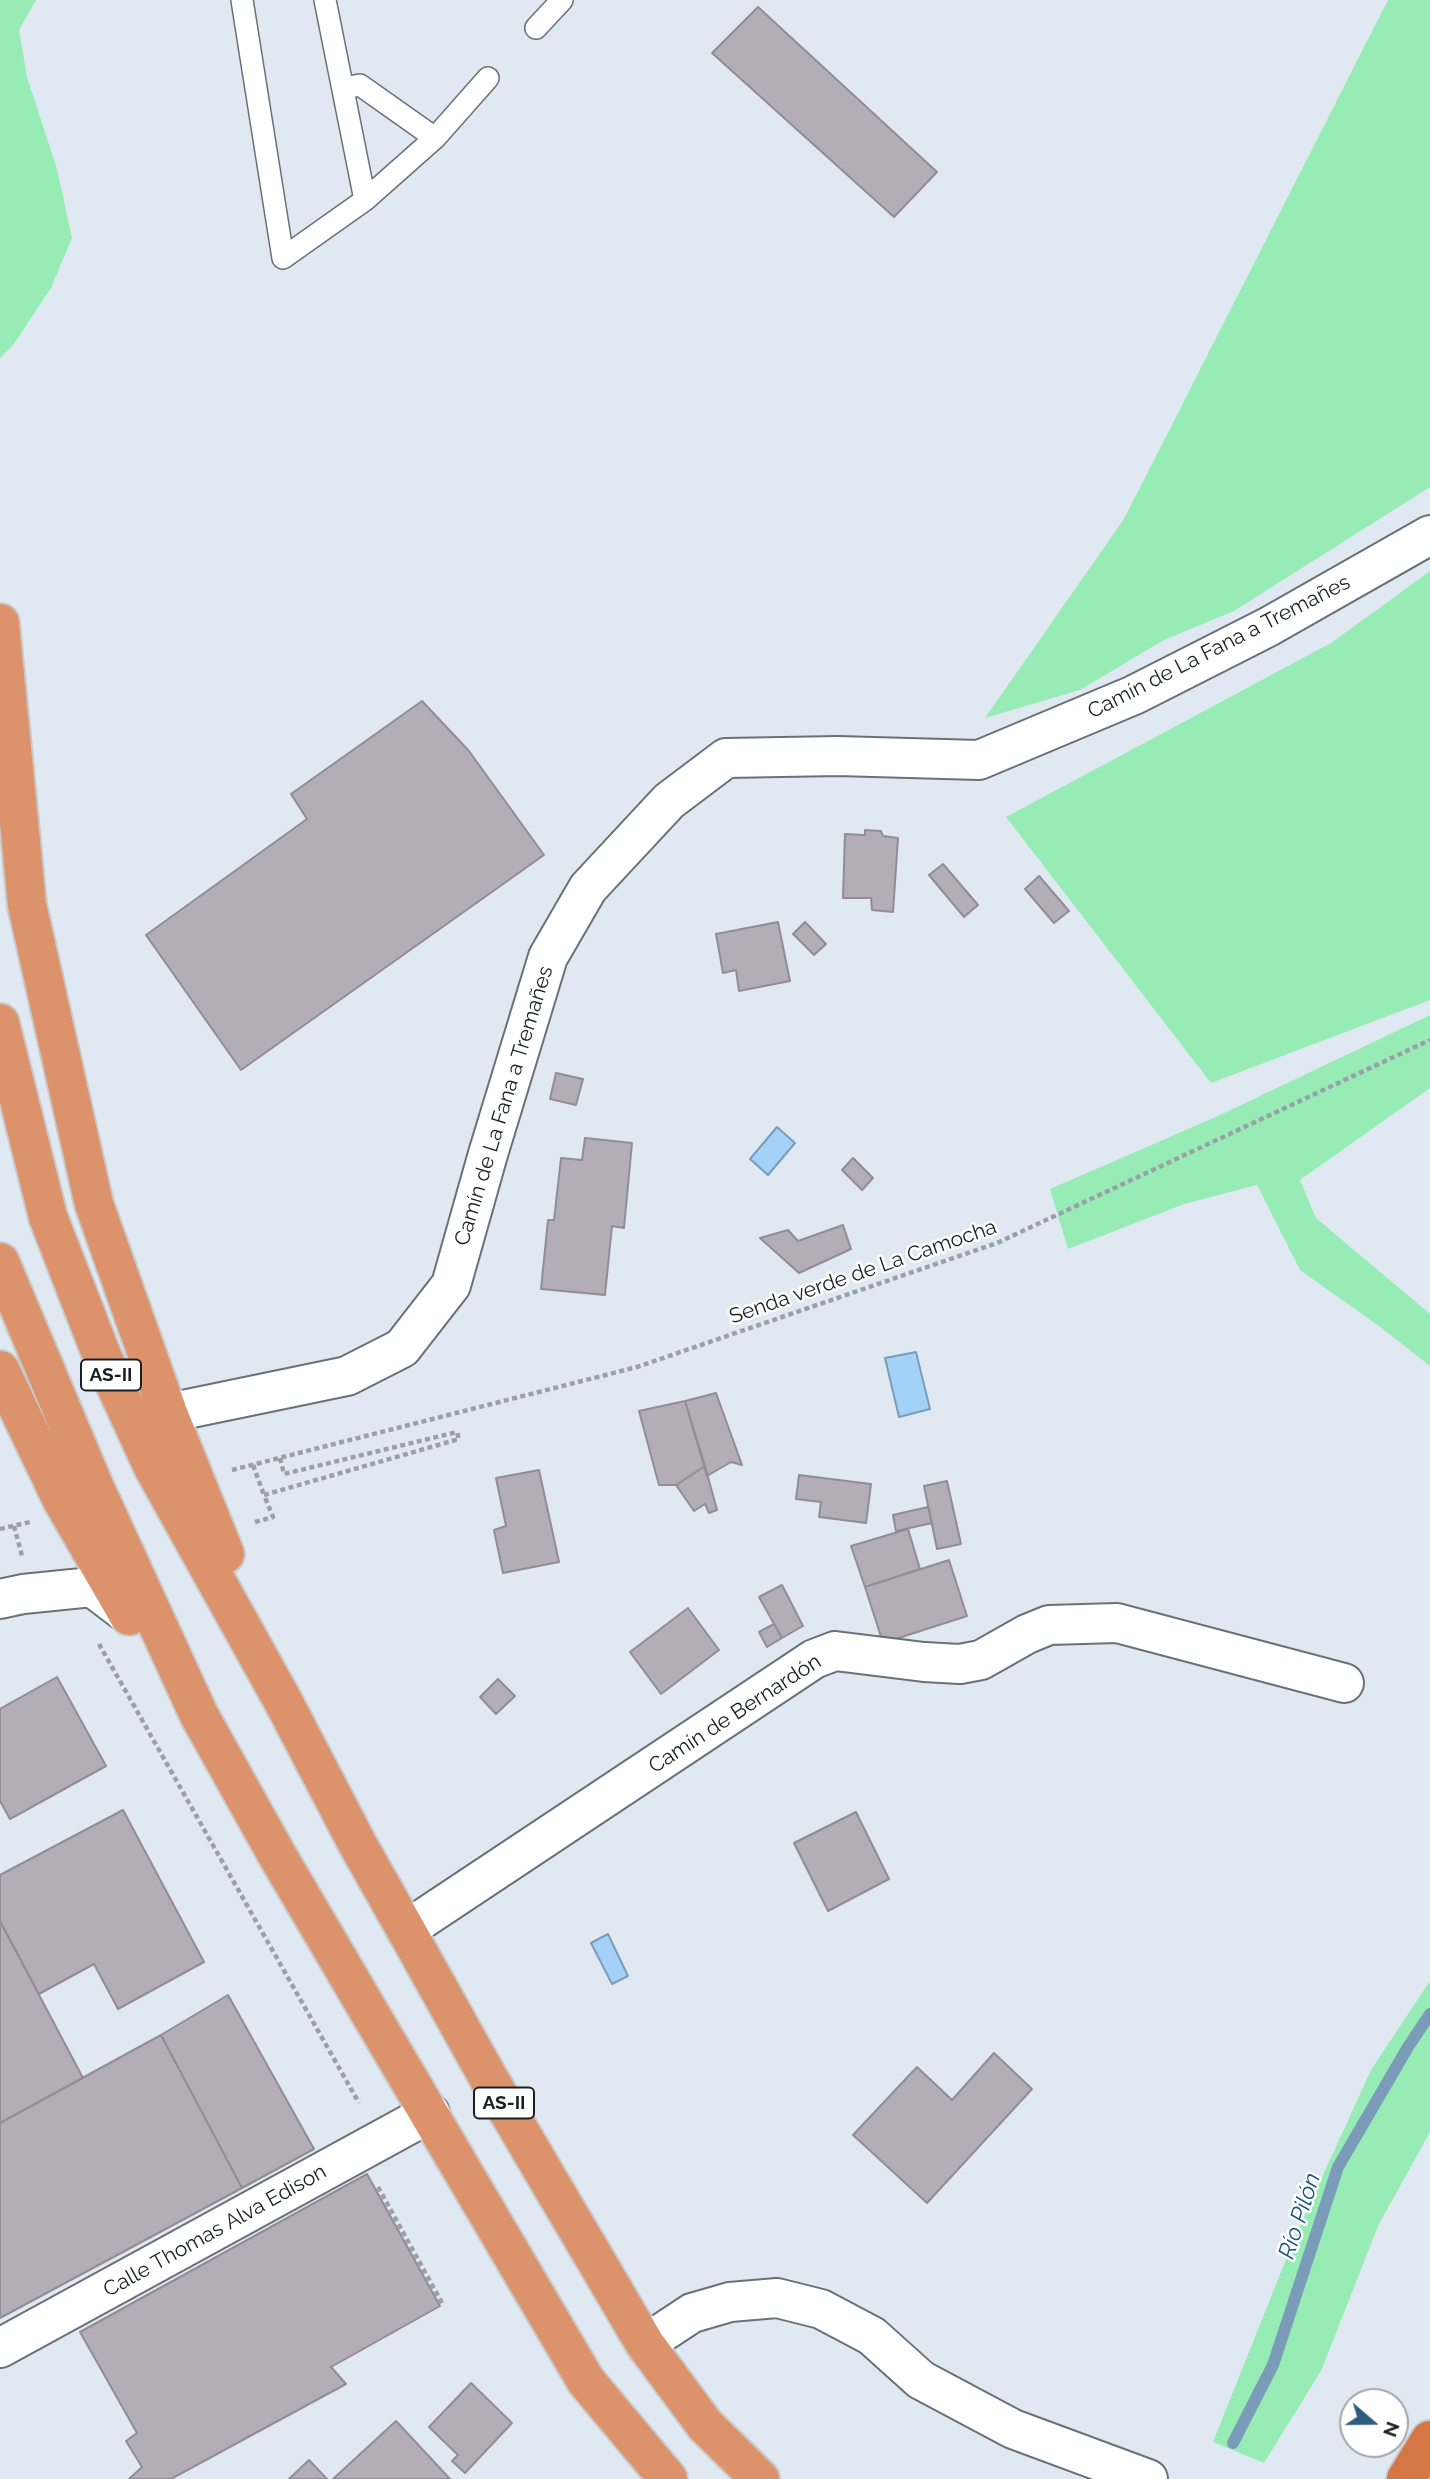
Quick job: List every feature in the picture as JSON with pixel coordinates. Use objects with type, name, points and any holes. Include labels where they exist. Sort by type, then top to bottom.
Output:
[{"type":"highway","points":[[0,623],[27,905],[94,1204],[168,1413],[284,1703]]},
{"type":"highway","name":"AS-II","points":[[0,1023],[48,1217],[102,1356],[153,1467],[284,1703],[358,1845],[489,2079],[645,2344],[705,2425],[760,2479]]},
{"type":"highway","name":"AS-II","points":[[0,1262],[94,1486],[193,1702],[277,1855],[586,2381],[668,2479]]},
{"type":"highway","points":[[0,1370],[62,1500],[128,1615],[193,1702]]},
{"type":"street","name":"Camín de La Fana a Tremañes","points":[[168,1413],[347,1376],[402,1348],[451,1285],[548,957],[588,888],[669,801],[726,758],[838,755],[979,760],[1134,695],[1268,627],[1430,535]]},
{"type":"street","points":[[0,1599],[92,1587],[128,1615]]},
{"type":"street","name":"Camín de Bernardón","points":[[406,1930],[814,1659],[835,1651],[960,1664],[981,1660],[1049,1625],[1117,1623],[1345,1683]]},
{"type":"street","name":"Calle Thomas Alva Edison","points":[[0,2348],[430,2113]]},
{"type":"street","points":[[645,2344],[692,2313],[730,2302],[778,2298],[821,2309],[872,2336],[921,2380],[1013,2429],[1148,2479]]},
{"type":"lane","points":[[242,0],[283,258],[365,200],[435,138],[488,78]]},
{"type":"lane","points":[[325,0],[365,200]]},
{"type":"lane","points":[[536,28],[562,0]]},
{"type":"lane","points":[[343,89],[360,85],[435,138]]},
{"type":"path","name":"Senda verde de La Camocha","points":[[225,1472],[637,1367],[997,1243],[1430,1040]]},
{"type":"path","points":[[264,1495],[459,1438],[457,1432],[284,1474],[280,1458]]},
{"type":"path","points":[[248,1524],[273,1517],[253,1465]]},
{"type":"path","points":[[0,1529],[34,1521]]},
{"type":"path","points":[[14,1526],[23,1557]]},
{"type":"path","points":[[97,1641],[359,2103]]},
{"type":"path","points":[[376,2183],[442,2303]]},
{"type":"green space","points":[[0,0],[36,0],[19,30],[27,77],[57,169],[72,238],[51,288],[14,344],[0,358]]},
{"type":"green space","points":[[1388,0],[1430,0],[1430,487],[1234,611],[1164,640],[1080,690],[985,718],[1124,519]]},
{"type":"green space","points":[[1430,571],[1430,1000],[1211,1083],[1006,817],[1331,643]]},
{"type":"green space","points":[[1430,1015],[1430,1088],[1300,1180],[1316,1218],[1430,1314],[1430,1366],[1300,1270],[1257,1185],[1184,1204],[1068,1249],[1050,1189],[1218,1116]]},
{"type":"green space","points":[[1430,1981],[1430,2132],[1379,2224],[1321,2371],[1264,2463],[1213,2442],[1297,2232],[1371,2070]]},
{"type":"water","points":[[777,1127],[795,1143],[768,1175],[750,1159]]},
{"type":"water","points":[[916,1352],[930,1409],[899,1417],[885,1358]]},
{"type":"water","points":[[608,1934],[628,1976],[612,1984],[591,1943]]},
{"type":"building","points":[[758,7],[937,172],[894,217],[712,53]]},
{"type":"building","points":[[422,701],[469,751],[544,855],[241,1070],[146,935],[307,819],[291,794]]},
{"type":"building","points":[[865,830],[881,831],[883,836],[898,838],[893,912],[872,910],[871,898],[843,898],[845,834],[865,835]]},
{"type":"building","points":[[943,864],[978,905],[964,917],[929,875]]},
{"type":"building","points":[[1039,876],[1069,911],[1054,923],[1025,889]]},
{"type":"building","points":[[778,922],[790,981],[739,991],[736,970],[723,973],[716,934]]},
{"type":"building","points":[[805,922],[826,944],[814,955],[793,934]]},
{"type":"building","points":[[556,1073],[583,1079],[576,1105],[550,1099]]},
{"type":"building","points":[[585,1138],[632,1143],[624,1228],[612,1226],[605,1295],[541,1289],[548,1220],[554,1220],[561,1158],[582,1160]]},
{"type":"building","points":[[853,1158],[873,1178],[862,1190],[842,1170]]},
{"type":"building","points":[[843,1225],[851,1249],[799,1273],[760,1238],[788,1230],[798,1241]]},
{"type":"building","points":[[716,1393],[742,1465],[731,1462],[707,1476],[685,1401]]},
{"type":"building","points":[[685,1401],[705,1466],[676,1485],[659,1485],[639,1411]]},
{"type":"building","points":[[705,1466],[717,1510],[709,1513],[705,1504],[694,1511],[676,1485]]},
{"type":"building","points":[[539,1470],[559,1562],[503,1573],[494,1530],[506,1526],[496,1478]]},
{"type":"building","points":[[799,1475],[871,1484],[866,1523],[819,1517],[821,1502],[796,1499]]},
{"type":"building","points":[[947,1481],[961,1544],[937,1549],[924,1486]]},
{"type":"building","points":[[928,1507],[932,1523],[896,1531],[893,1515]]},
{"type":"building","points":[[908,1529],[920,1569],[865,1587],[851,1546]]},
{"type":"building","points":[[949,1560],[967,1616],[883,1643],[865,1587]]},
{"type":"building","points":[[782,1585],[803,1626],[782,1638],[759,1597]]},
{"type":"building","points":[[688,1608],[719,1650],[661,1694],[630,1652]]},
{"type":"building","points":[[774,1624],[782,1638],[767,1647],[759,1632]]},
{"type":"building","points":[[57,1677],[106,1766],[10,1819],[0,1801],[0,1709]]},
{"type":"building","points":[[498,1679],[515,1696],[496,1714],[480,1697]]},
{"type":"building","points":[[123,1810],[204,1962],[118,2009],[94,1964],[39,1994],[0,1921],[0,1875]]},
{"type":"building","points":[[856,1812],[889,1879],[828,1911],[794,1843]]},
{"type":"building","points":[[0,1921],[83,2078],[0,2123]]},
{"type":"building","points":[[228,1995],[314,2149],[242,2188],[161,2035]]},
{"type":"building","points":[[161,2035],[242,2188],[0,2318],[0,2123]]},
{"type":"building","points":[[994,2053],[1032,2089],[927,2203],[853,2135],[917,2067],[952,2100]]},
{"type":"building","points":[[367,2174],[440,2306],[331,2367],[346,2384],[171,2479],[129,2479],[142,2467],[126,2441],[137,2433],[80,2332]]},
{"type":"building","points":[[471,2383],[512,2423],[465,2473],[452,2461],[458,2455],[429,2427]]},
{"type":"building","points":[[396,2421],[450,2479],[333,2479]]},
{"type":"building","points":[[309,2460],[327,2479],[289,2479]]},
{"type":"waterway","name":"Río Pilón","points":[[1233,2443],[1273,2365],[1338,2167],[1430,2014]]}]
